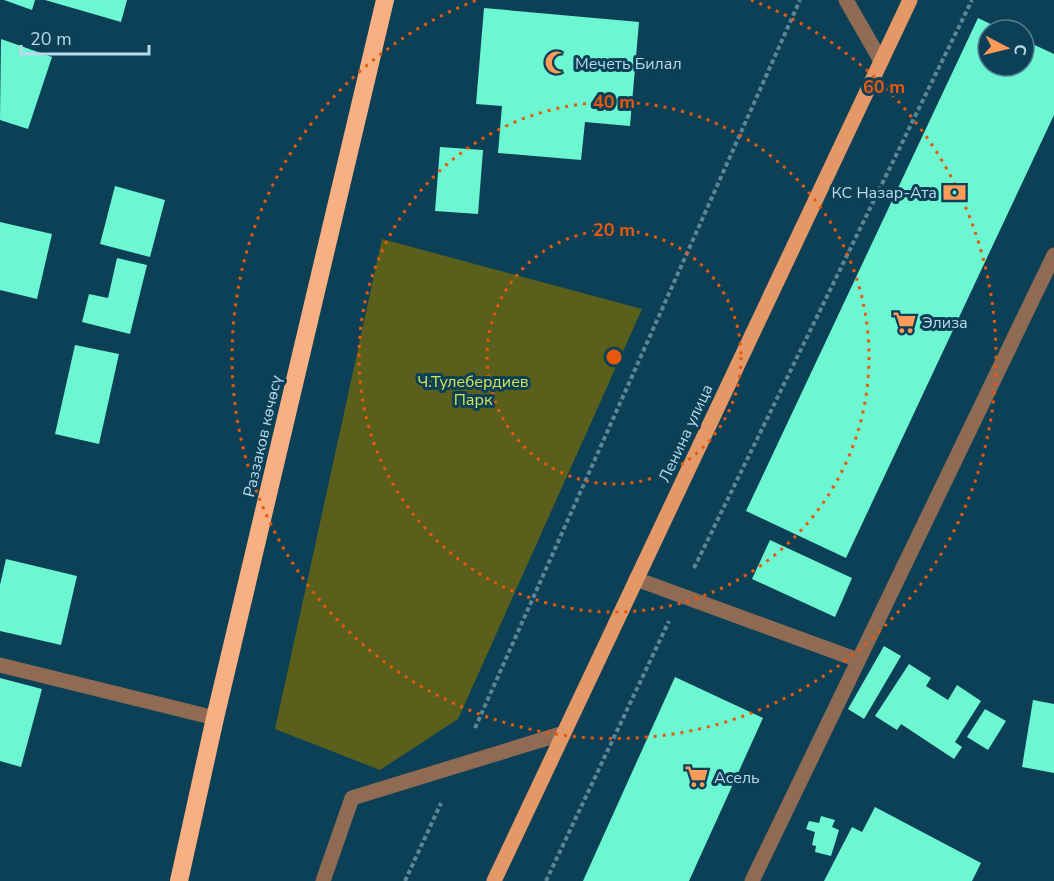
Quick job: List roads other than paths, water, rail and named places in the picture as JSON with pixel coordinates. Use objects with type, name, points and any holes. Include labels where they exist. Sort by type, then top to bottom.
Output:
[{"type":"highway","name":"Раззаков көчөсү","points":[[178,881],[385,0]]},
{"type":"main road","name":"Ленина улица","points":[[494,881],[910,0]]},
{"type":"street","points":[[846,0],[881,62]]},
{"type":"street","points":[[752,881],[1054,255]]},
{"type":"street","points":[[636,579],[858,660]]},
{"type":"street","points":[[0,665],[215,718]]},
{"type":"street","points":[[323,881],[352,798],[564,733]]},
{"type":"place","name":"Мечеть Билал","points":[[557,63]]},
{"type":"place","name":"КС Назар-Ата","points":[[955,192]]},
{"type":"place","name":"Элиза","points":[[904,322]]},
{"type":"place","name":"Асель","points":[[696,777]]},
{"type":"park label","name":"Ч.Тулебердиев Парк","points":[[473,390]]}]
